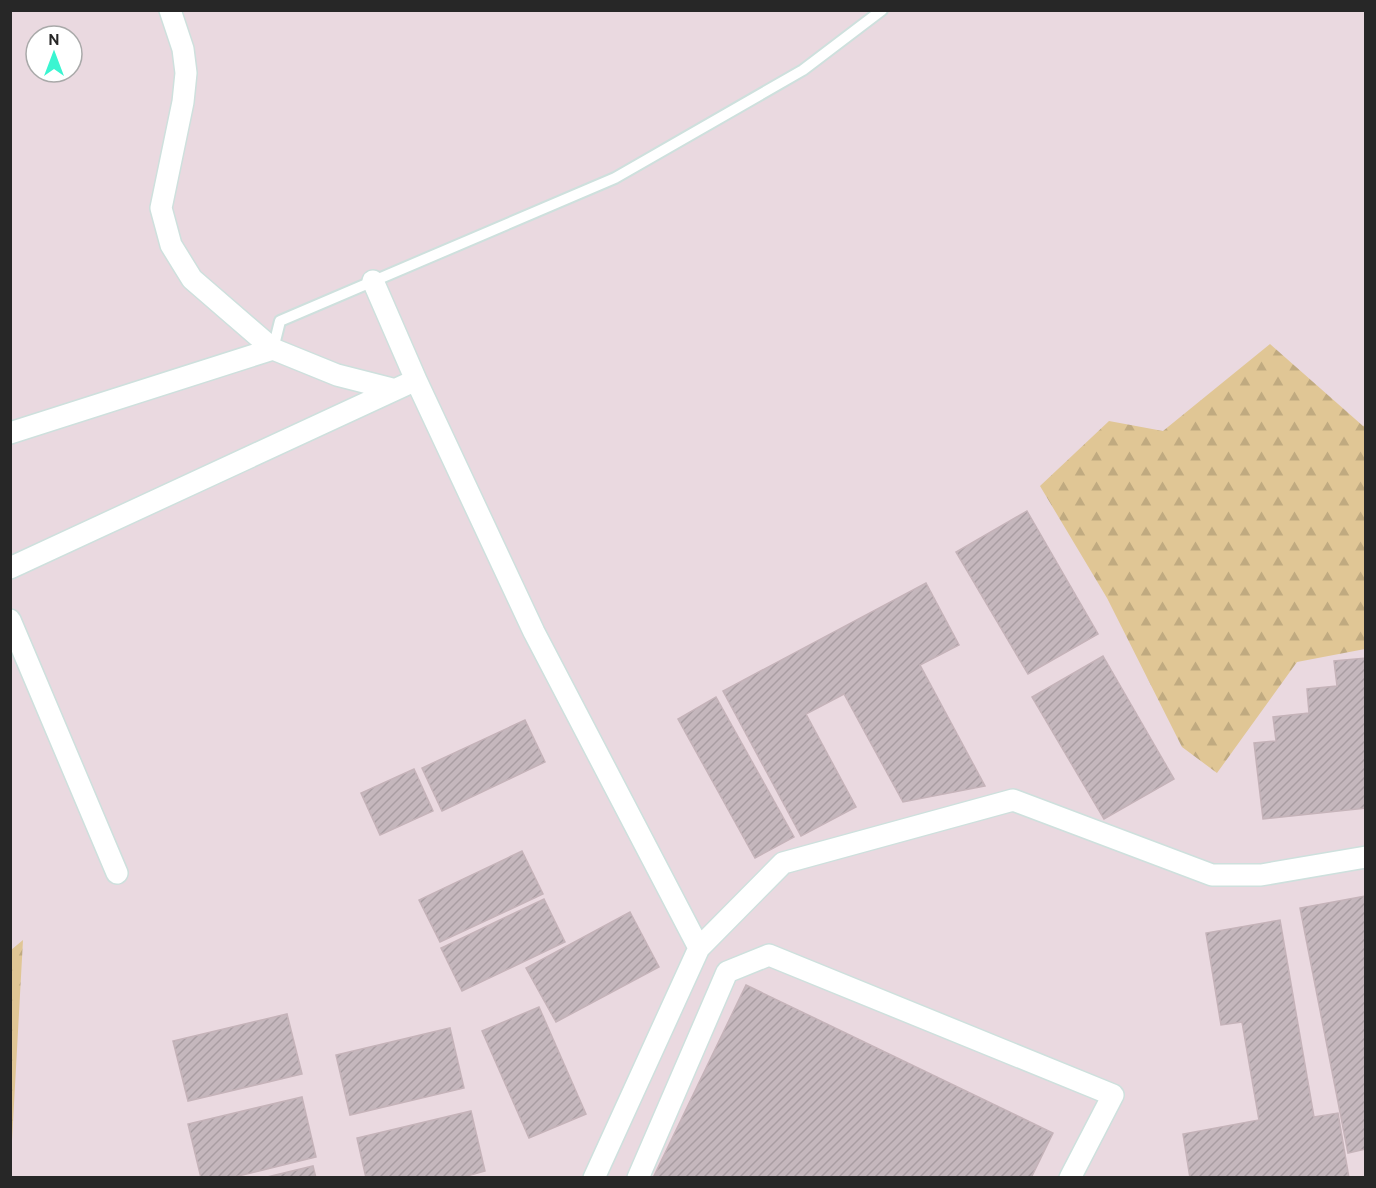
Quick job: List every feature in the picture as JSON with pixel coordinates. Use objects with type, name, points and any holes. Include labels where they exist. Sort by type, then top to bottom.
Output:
[{"type":"street","points":[[170,10],[183,49],[186,73],[183,102],[161,208],[171,244],[192,279],[273,349],[338,375],[392,389]]},
{"type":"street","points":[[373,281],[416,380],[534,632],[699,948]]},
{"type":"street","points":[[10,433],[273,349]]},
{"type":"street","points":[[10,568],[392,389],[416,380]]},
{"type":"street","points":[[10,620],[117,873]]},
{"type":"street","points":[[594,1178],[699,948],[783,864],[1013,800],[1212,875],[1261,875],[1365,857]]},
{"type":"street","points":[[638,1178],[728,972],[770,955],[1113,1095],[1070,1178]]},
{"type":"lane","points":[[273,349],[280,321],[615,178],[803,70],[882,10]]},
{"type":"green space","points":[[1270,344],[1363,426],[1365,425],[1365,649],[1297,662],[1217,773],[1182,747],[1107,598],[1040,486],[1109,421],[1163,431]]},
{"type":"green space","points":[[23,940],[11,1159],[11,950]]},
{"type":"building","points":[[1027,511],[1098,634],[1028,674],[956,552]]},
{"type":"building","points":[[926,583],[959,645],[920,665],[985,786],[903,802],[844,694],[806,714],[856,807],[801,836],[723,691]]},
{"type":"building","points":[[1103,656],[1174,779],[1104,819],[1032,697]]},
{"type":"building","points":[[1366,658],[1366,808],[1263,819],[1254,743],[1276,741],[1273,717],[1309,713],[1307,689],[1337,686],[1334,661]]},
{"type":"building","points":[[716,697],[794,837],[755,858],[678,719]]},
{"type":"building","points":[[525,720],[545,762],[442,811],[422,768]]},
{"type":"building","points":[[414,769],[433,811],[380,835],[361,793]]},
{"type":"building","points":[[522,851],[543,894],[440,942],[419,900]]},
{"type":"building","points":[[1366,896],[1366,1149],[1348,1153],[1300,908]]},
{"type":"building","points":[[544,899],[565,942],[462,991],[441,948]]},
{"type":"building","points":[[630,912],[659,967],[556,1022],[526,968]]},
{"type":"building","points":[[1280,920],[1314,1117],[1338,1113],[1349,1178],[1190,1178],[1183,1134],[1259,1120],[1242,1022],[1221,1025],[1206,933]]},
{"type":"building","points":[[746,985],[1053,1133],[1031,1178],[653,1178]]},
{"type":"building","points":[[539,1007],[586,1114],[529,1138],[482,1031]]},
{"type":"building","points":[[287,1014],[302,1074],[188,1101],[173,1041]]},
{"type":"building","points":[[450,1028],[464,1088],[350,1115],[336,1055]]},
{"type":"building","points":[[302,1097],[316,1157],[230,1178],[201,1178],[188,1124]]},
{"type":"building","points":[[471,1111],[485,1171],[460,1178],[366,1178],[357,1138]]},
{"type":"building","points":[[313,1166],[316,1178],[263,1178]]}]
